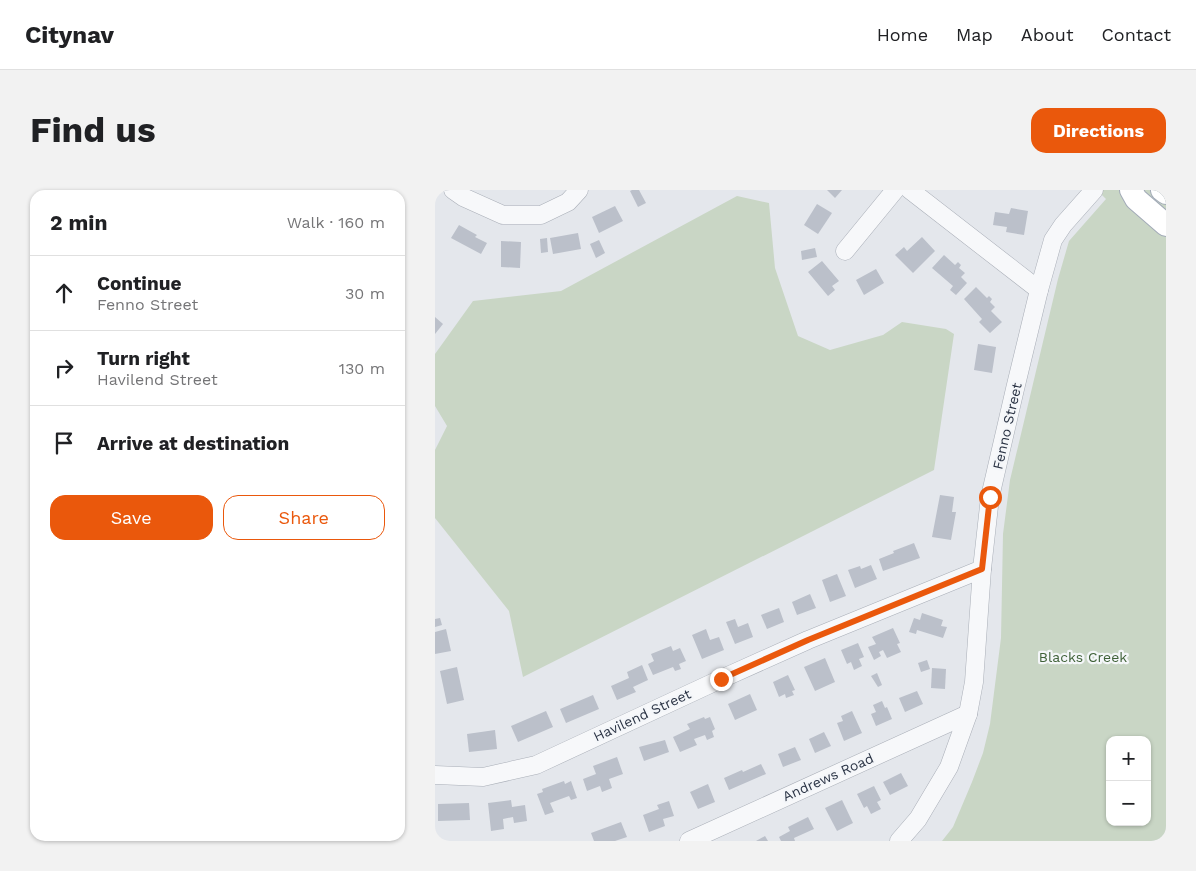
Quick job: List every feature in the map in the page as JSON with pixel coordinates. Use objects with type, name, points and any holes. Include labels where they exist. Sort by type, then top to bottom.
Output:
[{"type":"main road","points":[[1131,190],[1136,199],[1166,225]]},
{"type":"main road","points":[[1162,190],[1166,193]]},
{"type":"street","points":[[453,190],[463,197],[503,214],[541,214],[568,202],[579,190]]},
{"type":"street","points":[[845,251],[895,190]]},
{"type":"street","points":[[910,190],[1039,290]]},
{"type":"street","name":"Fenno Street","points":[[899,841],[918,819],[944,775],[968,714],[973,682],[990,497],[1039,290],[1053,240],[1063,225],[1094,190]]},
{"type":"street","name":"Havilend Street","points":[[435,775],[483,777],[536,765],[808,640],[982,569]]},
{"type":"street","name":"Andrews Road","points":[[689,841],[968,714]]},
{"type":"green space","name":"Blacks Creek","points":[[1097,190],[1166,190],[1166,841],[942,841],[953,827],[972,782],[983,753],[990,724],[1001,638],[1003,534],[1010,480],[1058,279],[1069,241],[1106,199]]},
{"type":"green space","points":[[737,196],[769,203],[775,268],[798,336],[830,350],[883,335],[902,322],[946,329],[954,334],[934,470],[523,677],[509,611],[435,518],[435,450],[447,426],[435,406],[435,354],[473,301],[561,291]]},
{"type":"building","points":[[639,190],[646,203],[638,207],[630,191]]},
{"type":"building","points":[[827,190],[842,190],[835,198]]},
{"type":"building","points":[[817,204],[832,213],[818,234],[804,225]]},
{"type":"building","points":[[615,206],[623,221],[599,233],[592,217]]},
{"type":"building","points":[[1011,208],[1028,211],[1024,235],[1006,232],[1007,227],[993,225],[995,212],[1009,214]]},
{"type":"building","points":[[459,225],[487,243],[481,254],[451,238]]},
{"type":"building","points":[[578,233],[581,249],[553,254],[550,238]]},
{"type":"building","points":[[922,237],[935,251],[913,273],[895,255],[904,247],[907,251]]},
{"type":"building","points":[[547,238],[548,252],[541,253],[540,239]]},
{"type":"building","points":[[599,240],[605,253],[596,258],[590,244]]},
{"type":"building","points":[[501,241],[521,242],[520,268],[501,267]]},
{"type":"building","points":[[815,248],[817,257],[802,260],[801,251]]},
{"type":"building","points":[[944,255],[955,265],[958,262],[961,265],[959,268],[965,273],[961,277],[967,283],[956,295],[950,290],[953,286],[932,268]]},
{"type":"building","points":[[822,261],[839,281],[832,286],[835,290],[828,296],[808,272]]},
{"type":"building","points":[[876,269],[884,283],[864,295],[856,280]]},
{"type":"building","points":[[976,287],[987,298],[989,296],[992,299],[990,302],[995,307],[991,311],[1002,322],[990,333],[979,322],[982,319],[964,299]]},
{"type":"building","points":[[435,317],[443,324],[435,334]]},
{"type":"building","points":[[978,344],[996,347],[992,373],[974,370]]},
{"type":"building","points":[[940,495],[954,497],[952,512],[956,512],[951,540],[932,537]]},
{"type":"building","points":[[914,543],[920,558],[883,571],[879,559]]},
{"type":"building","points":[[871,565],[877,579],[855,588],[848,570],[860,566],[861,569]]},
{"type":"building","points":[[837,574],[846,596],[830,602],[822,580]]},
{"type":"building","points":[[810,594],[816,608],[797,615],[792,602]]},
{"type":"building","points":[[779,608],[784,622],[767,629],[761,615]]},
{"type":"building","points":[[922,613],[943,620],[941,626],[947,627],[943,638],[917,630],[916,634],[909,632],[914,618],[920,620]]},
{"type":"building","points":[[440,618],[442,625],[435,627],[435,619]]},
{"type":"building","points":[[735,619],[738,627],[748,623],[753,637],[735,644],[726,622]]},
{"type":"building","points":[[893,628],[900,643],[897,644],[901,652],[887,658],[883,650],[879,652],[881,656],[874,660],[868,647],[876,644],[872,637]]},
{"type":"building","points":[[446,629],[451,651],[435,654],[435,632]]},
{"type":"building","points":[[706,629],[710,640],[719,637],[724,650],[702,659],[692,635]]},
{"type":"building","points":[[858,643],[864,657],[859,659],[862,666],[854,670],[851,662],[847,664],[841,650]]},
{"type":"building","points":[[671,646],[673,651],[680,648],[686,661],[679,664],[681,669],[675,671],[673,667],[653,675],[648,664],[654,661],[651,654]]},
{"type":"building","points":[[825,658],[835,682],[815,691],[804,667]]},
{"type":"building","points":[[927,660],[930,669],[921,672],[918,663]]},
{"type":"building","points":[[642,665],[648,680],[633,687],[636,692],[617,700],[611,686],[629,678],[627,672]]},
{"type":"building","points":[[457,667],[464,700],[447,704],[440,671]]},
{"type":"building","points":[[932,668],[946,669],[945,689],[931,688]]},
{"type":"building","points":[[877,673],[882,685],[878,687],[871,676]]},
{"type":"building","points":[[788,675],[795,690],[792,691],[794,695],[786,698],[785,694],[779,697],[773,682]]},
{"type":"building","points":[[917,691],[923,704],[905,712],[899,698]]},
{"type":"building","points":[[750,694],[757,710],[735,720],[728,704]]},
{"type":"building","points":[[593,695],[599,709],[566,723],[560,709]]},
{"type":"building","points":[[882,701],[892,719],[876,726],[871,714],[876,712],[873,705]]},
{"type":"building","points":[[546,711],[553,727],[518,742],[511,726]]},
{"type":"building","points":[[852,711],[862,733],[844,741],[837,723],[843,721],[841,716]]},
{"type":"building","points":[[704,717],[705,719],[710,717],[715,729],[712,731],[714,737],[707,740],[705,735],[694,739],[697,745],[680,752],[673,737],[690,729],[687,724]]},
{"type":"building","points":[[495,730],[497,749],[469,752],[467,734]]},
{"type":"building","points":[[824,732],[831,746],[815,753],[809,739]]},
{"type":"building","points":[[665,740],[669,752],[644,761],[639,747]]},
{"type":"building","points":[[795,747],[801,760],[783,767],[778,754]]},
{"type":"building","points":[[617,757],[623,774],[609,779],[612,788],[602,792],[600,786],[587,791],[583,779],[596,774],[593,766]]},
{"type":"building","points":[[761,764],[766,774],[729,790],[724,778]]},
{"type":"building","points":[[901,773],[908,786],[890,795],[883,782]]},
{"type":"building","points":[[564,781],[565,784],[571,781],[577,798],[571,800],[569,796],[550,803],[554,812],[545,815],[537,794],[543,792],[542,789]]},
{"type":"building","points":[[708,784],[715,802],[698,809],[690,792]]},
{"type":"building","points":[[874,786],[881,800],[877,802],[881,809],[871,814],[867,806],[864,808],[857,794]]},
{"type":"building","points":[[511,800],[512,807],[525,805],[527,821],[514,823],[513,817],[503,819],[504,829],[491,831],[488,803]]},
{"type":"building","points":[[842,800],[853,823],[837,831],[825,808]]},
{"type":"building","points":[[669,801],[674,816],[663,819],[665,826],[649,832],[643,815],[659,809],[657,805]]},
{"type":"building","points":[[469,803],[470,820],[438,821],[438,804]]},
{"type":"building","points":[[808,817],[814,829],[794,838],[795,841],[781,841],[779,837],[790,831],[788,827]]},
{"type":"building","points":[[621,822],[627,837],[615,841],[594,841],[591,833]]},
{"type":"building","points":[[765,836],[768,841],[756,841]]},
{"type":"route","points":[[721,679],[808,640],[982,569],[990,497]]}]
